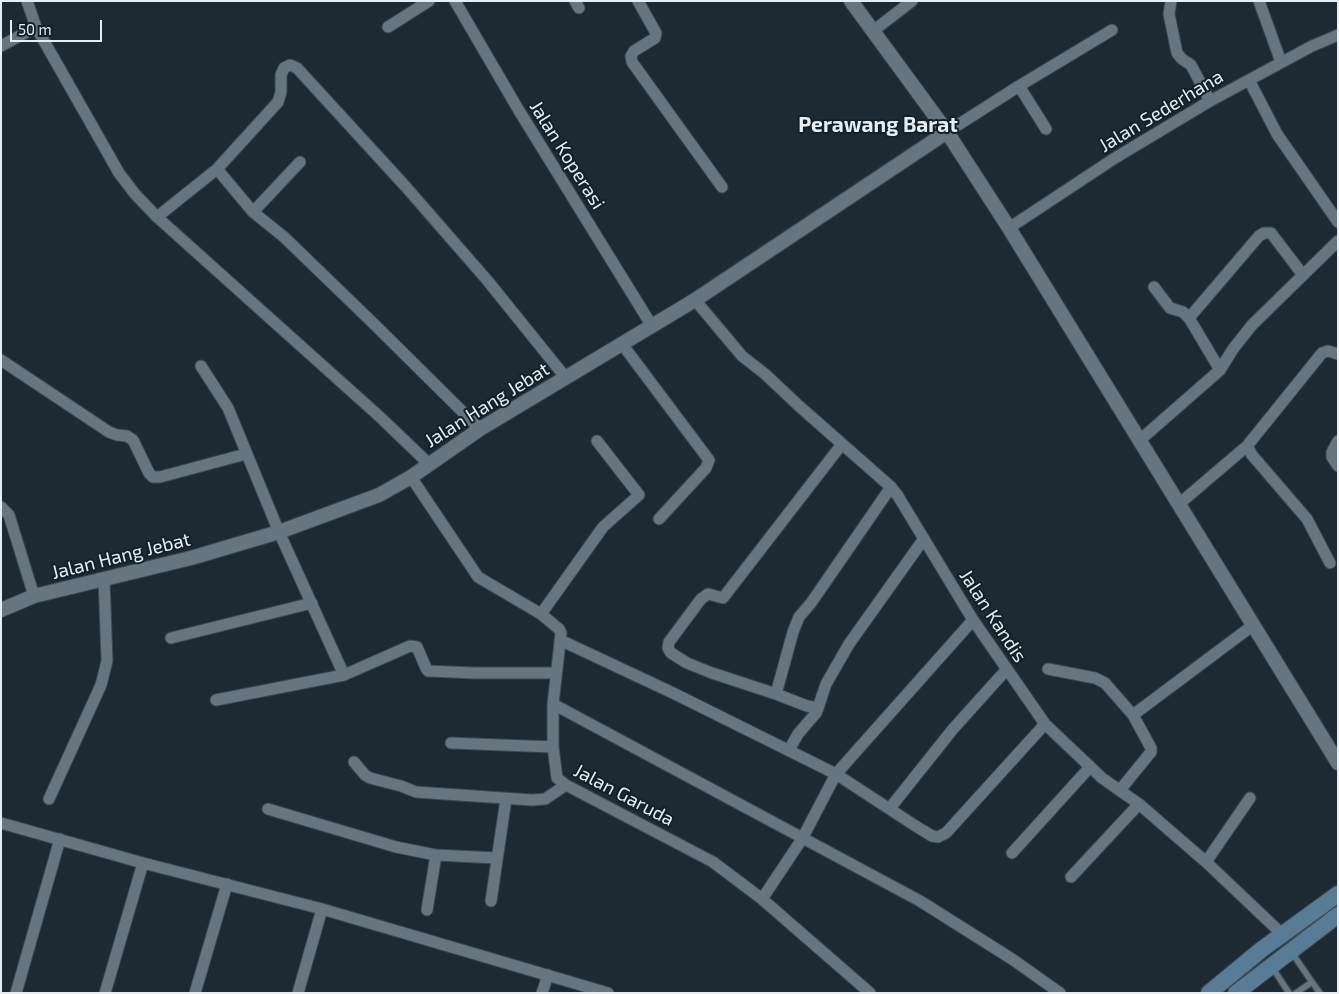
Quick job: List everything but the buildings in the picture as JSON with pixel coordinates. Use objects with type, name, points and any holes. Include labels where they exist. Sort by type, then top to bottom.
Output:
[{"type":"main road","points":[[1209,993],[1261,950],[1338,894]]},
{"type":"main road","points":[[1236,993],[1338,915]]},
{"type":"street","points":[[27,1],[36,27],[119,173],[135,194],[157,217],[429,464]]},
{"type":"street","points":[[388,27],[429,1]]},
{"type":"street","name":"Jalan Koperasi","points":[[455,1],[518,109],[652,326]]},
{"type":"street","points":[[638,1],[656,33],[655,38],[634,51],[631,56],[632,62],[722,187]]},
{"type":"street","points":[[851,1],[947,132],[1009,228],[1338,764]]},
{"type":"street","points":[[873,31],[912,1]]},
{"type":"street","points":[[1171,1],[1169,14],[1178,53],[1182,59],[1191,65],[1210,101]]},
{"type":"street","points":[[1259,1],[1281,62]]},
{"type":"street","points":[[1,46],[36,27]]},
{"type":"street","points":[[947,132],[1112,30]]},
{"type":"street","name":"Jalan Sederhana","points":[[1009,228],[1115,158],[1210,101],[1312,46],[1338,35]]},
{"type":"street","points":[[157,217],[217,169],[278,102],[281,92],[281,75],[284,68],[290,65],[296,68],[406,187],[566,378]]},
{"type":"street","points":[[1250,80],[1277,134],[1338,222]]},
{"type":"street","points":[[1019,86],[1046,129]]},
{"type":"street","name":"Jalan Hang Jebat","points":[[1,610],[34,596],[191,558],[279,532],[379,495],[411,477],[480,429],[695,300],[947,132]]},
{"type":"street","points":[[253,212],[300,162]]},
{"type":"street","points":[[217,169],[253,212],[284,237],[480,429]]},
{"type":"street","points":[[1189,318],[1259,236],[1264,233],[1271,233],[1303,275]]},
{"type":"street","points":[[1140,440],[1220,370],[1252,324],[1338,241]]},
{"type":"street","points":[[1154,287],[1170,308],[1183,312],[1189,318],[1220,370]]},
{"type":"street","name":"Jalan Kandis","points":[[695,300],[742,356],[765,374],[798,406],[891,487],[973,620],[1045,724],[1102,778],[1139,804],[1206,862],[1282,934]]},
{"type":"street","points":[[622,344],[710,460],[706,468],[659,519]]},
{"type":"street","points":[[1179,504],[1247,446],[1322,353],[1328,351],[1338,354]]},
{"type":"street","points":[[1,360],[109,432],[127,436],[133,440],[153,477],[160,477],[246,454]]},
{"type":"street","points":[[201,366],[228,408],[279,532],[344,675]]},
{"type":"street","points":[[541,614],[603,527],[639,496],[597,442]]},
{"type":"street","points":[[1338,442],[1332,452],[1335,464],[1338,466]]},
{"type":"street","points":[[818,708],[807,706],[687,663],[671,653],[668,648],[669,642],[704,595],[708,594],[723,598],[842,444]]},
{"type":"street","points":[[1247,446],[1252,455],[1307,518],[1330,563]]},
{"type":"street","points":[[411,477],[478,577],[541,614],[559,629],[560,640],[673,692],[836,774],[932,836],[942,836],[1045,724]]},
{"type":"street","points":[[776,694],[793,632],[800,617],[891,487]]},
{"type":"street","points":[[1,507],[9,515],[34,596]]},
{"type":"street","points":[[789,750],[798,734],[816,713],[826,684],[849,644],[924,540]]},
{"type":"street","points":[[49,799],[101,685],[107,661],[104,579]]},
{"type":"street","points":[[171,638],[312,603]]},
{"type":"street","points":[[762,899],[802,839],[836,774],[973,620]]},
{"type":"street","points":[[1133,716],[1252,626]]},
{"type":"street","name":"Jalan Garuda","points":[[560,640],[553,704],[553,747],[557,778],[566,785],[713,862],[762,899],[870,993]]},
{"type":"street","points":[[216,700],[344,675],[410,646],[417,647],[428,670],[475,673],[556,672]]},
{"type":"street","points":[[890,808],[938,747],[1007,669]]},
{"type":"street","points":[[1048,670],[1095,678],[1105,683],[1133,716],[1151,748],[1151,752],[1120,790]]},
{"type":"street","points":[[553,704],[920,901],[1012,959],[1060,993]]},
{"type":"street","points":[[451,743],[553,747]]},
{"type":"street","points":[[354,762],[370,778],[416,792],[532,800],[545,799],[566,785]]},
{"type":"street","points":[[1012,853],[1090,767]]},
{"type":"street","points":[[491,901],[506,798]]},
{"type":"street","points":[[1206,862],[1250,798]]},
{"type":"street","points":[[1071,877],[1139,804]]},
{"type":"street","points":[[268,809],[396,847],[436,855],[497,858]]},
{"type":"street","points":[[1,823],[322,910],[608,993]]},
{"type":"street","points":[[16,993],[60,839]]},
{"type":"street","points":[[427,910],[436,855]]},
{"type":"street","points":[[105,993],[143,863]]},
{"type":"street","points":[[195,993],[226,884]]},
{"type":"street","points":[[298,993],[322,910]]},
{"type":"street","points":[[542,993],[548,975]]},
{"type":"lane","points":[[1290,951],[1320,993]]},
{"type":"lane","points":[[1271,966],[1289,993]]},
{"type":"lane","points":[[1296,993],[1312,982]]},
{"type":"district","name":"Perawang Barat","points":[[878,125]]}]
